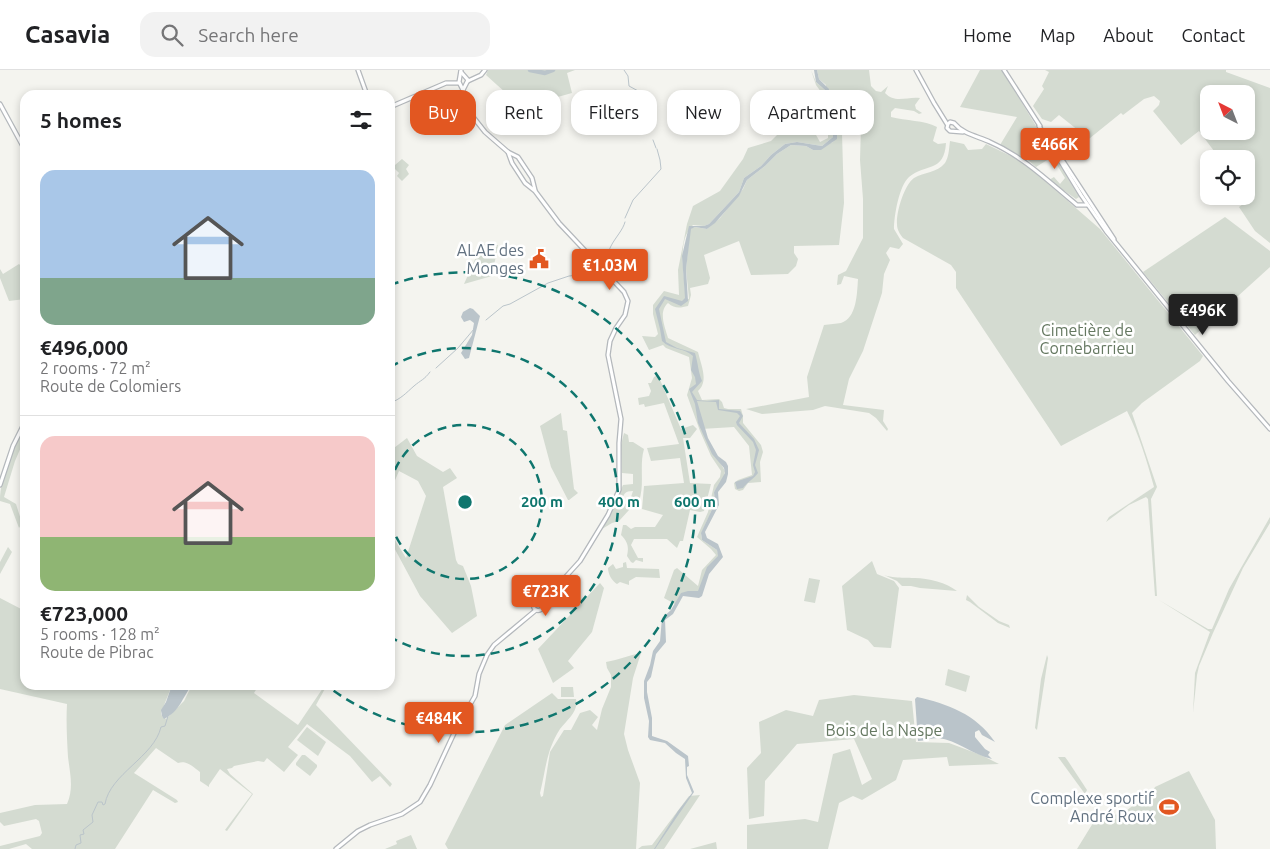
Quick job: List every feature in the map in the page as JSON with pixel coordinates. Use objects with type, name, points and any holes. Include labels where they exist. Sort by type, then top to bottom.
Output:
[{"type":"main road","points":[[358,70],[365,90]]},
{"type":"main road","points":[[395,105],[442,85],[481,75],[485,70]]},
{"type":"main road","points":[[916,70],[934,104],[949,123],[949,130],[955,128],[1017,156],[1074,202],[1080,206],[1087,203]]},
{"type":"main road","points":[[1004,70],[1106,231],[1228,381],[1270,429]]},
{"type":"main road","points":[[461,71],[466,106],[474,120],[508,152],[521,160],[532,178],[530,183]]},
{"type":"main road","points":[[0,104],[20,141]]},
{"type":"main road","points":[[949,123],[954,122],[955,128]]},
{"type":"main road","points":[[508,152],[512,163],[523,180],[530,183],[559,223],[624,292],[628,301],[625,315],[610,341],[608,355],[621,419],[619,490],[608,514],[580,561],[541,603],[534,603],[535,609]]},
{"type":"main road","points":[[512,160],[515,157]]},
{"type":"main road","points":[[0,486],[13,446],[20,432]]},
{"type":"main road","points":[[336,849],[351,836],[365,828],[402,814],[420,802],[456,729],[475,696],[479,674],[487,655],[494,645],[535,609],[541,609],[541,603]]},
{"type":"green space","points":[[488,70],[575,70],[567,73],[571,93],[561,96],[561,90],[503,90],[486,75]]},
{"type":"green space","points":[[811,70],[816,82],[825,90],[820,90],[816,85]]},
{"type":"green space","points":[[817,70],[869,70],[871,86],[876,91],[881,92],[888,86],[885,93],[893,98],[920,98],[915,105],[916,109],[922,113],[919,114],[914,111],[895,108],[891,112],[891,117],[926,123],[937,127],[933,141],[938,144],[946,143],[945,152],[938,163],[909,177],[902,187],[896,209],[894,229],[903,244],[899,249],[890,247],[886,253],[890,260],[884,274],[882,293],[863,351],[849,379],[843,405],[884,410],[883,421],[888,429],[887,431],[869,413],[825,406],[813,410],[762,414],[746,409],[809,397],[807,377],[824,325],[841,323],[853,311],[858,279],[844,276],[841,284],[837,285],[838,275],[846,271],[863,238],[861,135],[874,135],[874,90],[826,90],[826,85],[819,79]]},
{"type":"green space","points":[[980,70],[1002,70],[1079,197],[1076,199],[1049,180],[1054,177],[1060,184],[1065,178],[1052,157],[1036,167],[1028,160],[1000,145],[1017,117],[960,107]]},
{"type":"green space","points":[[1045,70],[1226,70],[1226,72],[1270,88],[1270,243],[1255,231],[1239,207],[1242,205],[1255,205],[1255,150],[1213,150],[1206,140],[1255,140],[1255,85],[1200,85],[1200,132],[1199,131],[1181,145],[1153,111],[1160,101],[1154,96],[1144,99],[1123,115],[1121,113],[1069,155],[1060,152],[1049,135],[1056,129],[1077,144],[1084,135],[1059,115],[1051,122],[1042,119],[1033,106],[1044,89],[1042,86],[1049,72]]},
{"type":"green space","points":[[777,135],[816,135],[820,142],[828,138],[828,135],[833,135],[822,146],[797,142],[785,144],[761,166],[744,178],[739,192],[709,224],[704,226],[693,225],[690,229],[695,227],[707,229],[720,218],[743,189],[747,180],[777,154],[791,145],[806,146],[813,150],[833,142],[835,135],[842,135],[844,203],[839,245],[794,246],[794,253],[798,259],[796,266],[788,274],[751,275],[739,241],[704,255],[710,278],[708,284],[690,288],[691,295],[688,306],[678,308],[668,303],[663,311],[663,320],[668,338],[698,352],[704,378],[698,391],[702,400],[719,399],[724,408],[741,409],[743,423],[761,445],[763,452],[760,462],[761,482],[748,483],[743,490],[739,491],[735,489],[734,483],[752,475],[749,446],[734,427],[701,429],[725,471],[724,478],[714,492],[715,503],[701,534],[702,540],[717,550],[719,557],[708,570],[700,591],[696,594],[684,593],[675,604],[664,598],[674,570],[677,568],[698,586],[702,570],[716,555],[697,537],[708,512],[714,485],[720,477],[721,471],[711,456],[687,395],[692,378],[689,357],[663,345],[649,350],[642,336],[655,337],[658,334],[653,314],[653,305],[664,291],[679,295],[678,270],[687,224],[693,206],[720,191],[743,159],[748,148],[771,141]],"holes":[[[690,229],[686,269],[689,299],[685,298],[683,250],[684,241]]]},
{"type":"green space","name":"Cimetière de Cornebarrieu","points":[[950,141],[964,144],[968,150],[982,149],[986,144],[1021,161],[1031,169],[1100,229],[1203,356],[1200,361],[1142,403],[1132,413],[1157,487],[1151,499],[1157,596],[1155,596],[1148,499],[1146,497],[1129,505],[1106,522],[1109,517],[1154,487],[1142,448],[1127,411],[1061,446],[956,288],[956,272],[951,265],[903,238],[899,232],[897,224],[898,213],[907,187],[914,178],[934,171],[945,163]]},
{"type":"green space","points":[[402,159],[409,165],[406,169],[409,174],[402,181],[397,176],[399,173],[395,169],[395,165]]},
{"type":"green space","points":[[1225,217],[1270,251],[1270,267],[1195,335],[1143,272]]},
{"type":"green space","points":[[482,244],[498,245],[492,276],[464,284]]},
{"type":"green space","points":[[20,265],[20,300],[9,301],[0,278],[0,269],[3,274]]},
{"type":"green space","points":[[658,375],[681,429],[693,425],[697,429],[690,438],[683,438],[690,483],[711,484],[704,511],[690,510],[683,541],[680,541],[677,548],[667,539],[634,539],[631,545],[638,558],[643,558],[643,562],[636,560],[633,563],[627,556],[627,545],[621,535],[623,525],[631,529],[635,527],[655,527],[663,515],[642,509],[644,486],[684,483],[680,458],[651,461],[647,448],[679,444],[664,403],[645,407],[644,404],[639,405],[638,398],[649,396],[651,391],[648,383],[651,383],[654,377]]},
{"type":"green space","points":[[561,413],[563,430],[567,431],[574,489],[578,493],[569,500],[551,467],[540,426]]},
{"type":"green space","points":[[624,433],[628,435],[629,442],[633,442],[644,449],[641,495],[639,501],[631,497],[633,491],[625,494],[622,502],[628,505],[629,510],[619,521],[602,529],[623,485],[633,484],[633,474],[622,473],[621,445]]},
{"type":"green space","points":[[20,435],[20,450],[4,497],[16,504],[20,517],[19,528],[10,504],[0,501],[2,481]]},
{"type":"green space","points":[[407,438],[417,456],[443,472],[450,468],[457,478],[443,487],[456,560],[458,564],[463,566],[471,586],[477,616],[452,633],[420,596],[395,549],[395,540],[406,558],[426,496],[418,481],[399,471],[395,480],[395,447]]},
{"type":"green space","points":[[1270,517],[1270,523],[1243,568],[1199,666],[1193,713],[1195,673],[1210,632],[1159,600],[1208,629],[1212,629],[1229,589]]},
{"type":"green space","points":[[8,547],[12,552],[0,574],[0,562]]},
{"type":"green space","points":[[872,561],[877,574],[894,581],[899,588],[891,648],[874,647],[868,640],[847,630],[842,586]]},
{"type":"green space","points":[[626,562],[627,568],[659,569],[660,578],[636,577],[629,581],[629,585],[620,582],[617,584],[613,581],[608,568],[613,564],[616,569],[623,567],[623,563]]},
{"type":"green space","points":[[884,575],[931,580],[943,583],[957,591],[902,586],[897,581]]},
{"type":"green space","points":[[809,578],[820,580],[815,603],[804,601]]},
{"type":"green space","points":[[600,583],[604,588],[592,632],[568,661],[574,668],[553,683],[538,649]]},
{"type":"green space","points":[[967,595],[979,607],[999,621],[1009,625],[1010,628],[998,623],[966,600]]},
{"type":"green space","points":[[0,598],[20,608],[20,690],[170,690],[161,713],[166,719],[184,701],[190,690],[256,690],[254,693],[298,725],[322,690],[324,690],[316,705],[392,784],[390,787],[380,776],[372,782],[350,756],[307,724],[288,747],[298,755],[284,772],[267,758],[264,762],[258,761],[227,769],[230,774],[253,794],[227,831],[225,830],[252,794],[220,769],[209,787],[200,781],[200,772],[192,766],[184,762],[178,763],[156,748],[134,773],[178,802],[175,803],[153,790],[115,849],[32,849],[26,844],[9,849],[0,849],[0,846],[40,836],[42,833],[39,821],[36,819],[4,826],[0,822],[0,813],[35,805],[67,804],[71,787],[67,744],[67,704],[0,689]]},
{"type":"green space","points":[[641,653],[633,678],[624,734],[640,783],[636,849],[448,849],[445,844],[505,725],[552,693],[558,699],[576,699],[574,711],[555,737],[549,753],[540,793],[541,797],[543,796],[550,752],[564,730],[571,730],[580,713],[590,710],[598,717],[592,725],[597,730],[602,709],[611,687],[611,675],[606,662]]},
{"type":"green space","points":[[1047,655],[1037,730],[1035,728],[1041,679]]},
{"type":"green space","points":[[948,669],[970,676],[966,692],[945,685]]},
{"type":"green space","points":[[561,687],[573,687],[574,697],[561,697]]},
{"type":"green space","name":"Bois de la Naspe","points":[[854,695],[912,701],[916,742],[949,743],[999,764],[949,766],[947,757],[903,760],[896,780],[862,800],[853,796],[839,803],[828,849],[747,849],[747,825],[805,819],[818,822],[833,754],[850,749],[862,785],[872,779],[854,739],[797,744],[765,781],[764,816],[749,819],[747,768],[761,753],[759,722],[786,710],[813,716],[819,700]]},
{"type":"green space","points":[[307,727],[326,742],[318,756],[297,740]]},
{"type":"green space","points":[[302,755],[305,755],[317,765],[310,776],[296,765]]},
{"type":"green space","points":[[1058,757],[1065,757],[1068,761],[1087,790],[1085,794]]},
{"type":"green space","name":"Complexe sportif André Roux","points":[[1189,771],[1215,820],[1216,849],[1077,849],[1093,823],[1126,811],[1135,804],[1147,801],[1155,787]]},
{"type":"green space","points":[[700,795],[664,849],[638,849],[642,846],[652,845],[689,796]]},
{"type":"green space","points":[[411,835],[417,849],[385,849],[397,844],[396,841]]},
{"type":"green space","points":[[716,842],[717,849],[690,849]]},
{"type":"shaded area","points":[[814,70],[817,70],[819,79],[829,90],[825,90],[816,82]]},
{"type":"shaded area","points":[[833,135],[837,135],[837,139],[821,150],[791,145],[777,154],[747,180],[739,196],[715,223],[707,229],[695,227],[691,229],[686,269],[688,301],[681,306],[665,299],[659,309],[666,342],[677,348],[695,353],[702,381],[692,392],[697,400],[719,400],[719,409],[740,411],[743,416],[739,423],[754,439],[759,450],[755,465],[758,473],[743,488],[737,489],[735,482],[753,476],[755,472],[753,465],[756,450],[753,442],[737,425],[736,422],[740,416],[737,413],[718,410],[716,402],[697,401],[708,438],[718,456],[728,466],[726,482],[718,492],[719,505],[705,532],[707,538],[718,544],[723,557],[709,574],[702,596],[699,598],[683,596],[673,614],[665,620],[666,642],[656,654],[651,677],[647,682],[652,718],[652,736],[667,741],[688,756],[689,766],[687,767],[687,775],[694,792],[654,849],[692,793],[686,778],[685,759],[665,743],[650,740],[648,737],[649,721],[644,698],[644,681],[653,651],[660,641],[662,618],[671,610],[681,593],[698,591],[707,567],[718,556],[717,550],[702,540],[701,533],[715,503],[714,492],[725,473],[724,468],[712,454],[698,423],[695,404],[689,389],[696,384],[691,370],[693,356],[662,341],[655,309],[664,296],[682,301],[685,298],[682,256],[689,226],[709,224],[739,192],[744,178],[761,166],[785,144],[797,142],[822,146]]},
{"type":"shaded area","points":[[470,308],[480,316],[469,358],[465,359],[461,353],[472,335],[474,323],[470,320],[464,322],[461,317],[463,312]]},
{"type":"shaded area","points":[[170,690],[189,690],[174,712],[164,719],[161,710]]},
{"type":"shaded area","points":[[917,697],[950,707],[979,724],[995,742],[982,735],[979,730],[975,732],[975,737],[990,752],[988,755],[992,759],[945,739],[935,738],[918,741],[915,699]]},
{"type":"waterway","points":[[530,70],[545,73],[553,70]]},
{"type":"waterway","points":[[624,70],[628,76],[629,86],[636,90]]},
{"type":"waterway","points":[[653,140],[656,148]]},
{"type":"waterway","points":[[625,218],[633,200],[661,169],[657,149]]},
{"type":"waterway","points":[[600,264],[625,222]]},
{"type":"waterway","points":[[486,320],[503,306],[548,283],[569,276],[589,274],[598,267]]},
{"type":"waterway","points":[[436,368],[458,348],[474,329]]},
{"type":"waterway","points":[[395,401],[430,372]]},
{"type":"waterway","points":[[75,849],[76,845],[81,843],[80,835],[84,834],[83,830],[93,822],[92,815],[98,802],[102,802],[103,805],[105,804],[115,784],[142,757],[157,738],[161,727],[165,726],[168,716]]},
{"type":"place","name":"ALAE des Monges","points":[[539,259]]},
{"type":"place","name":"Complexe sportif André Roux","points":[[1169,807]]}]
